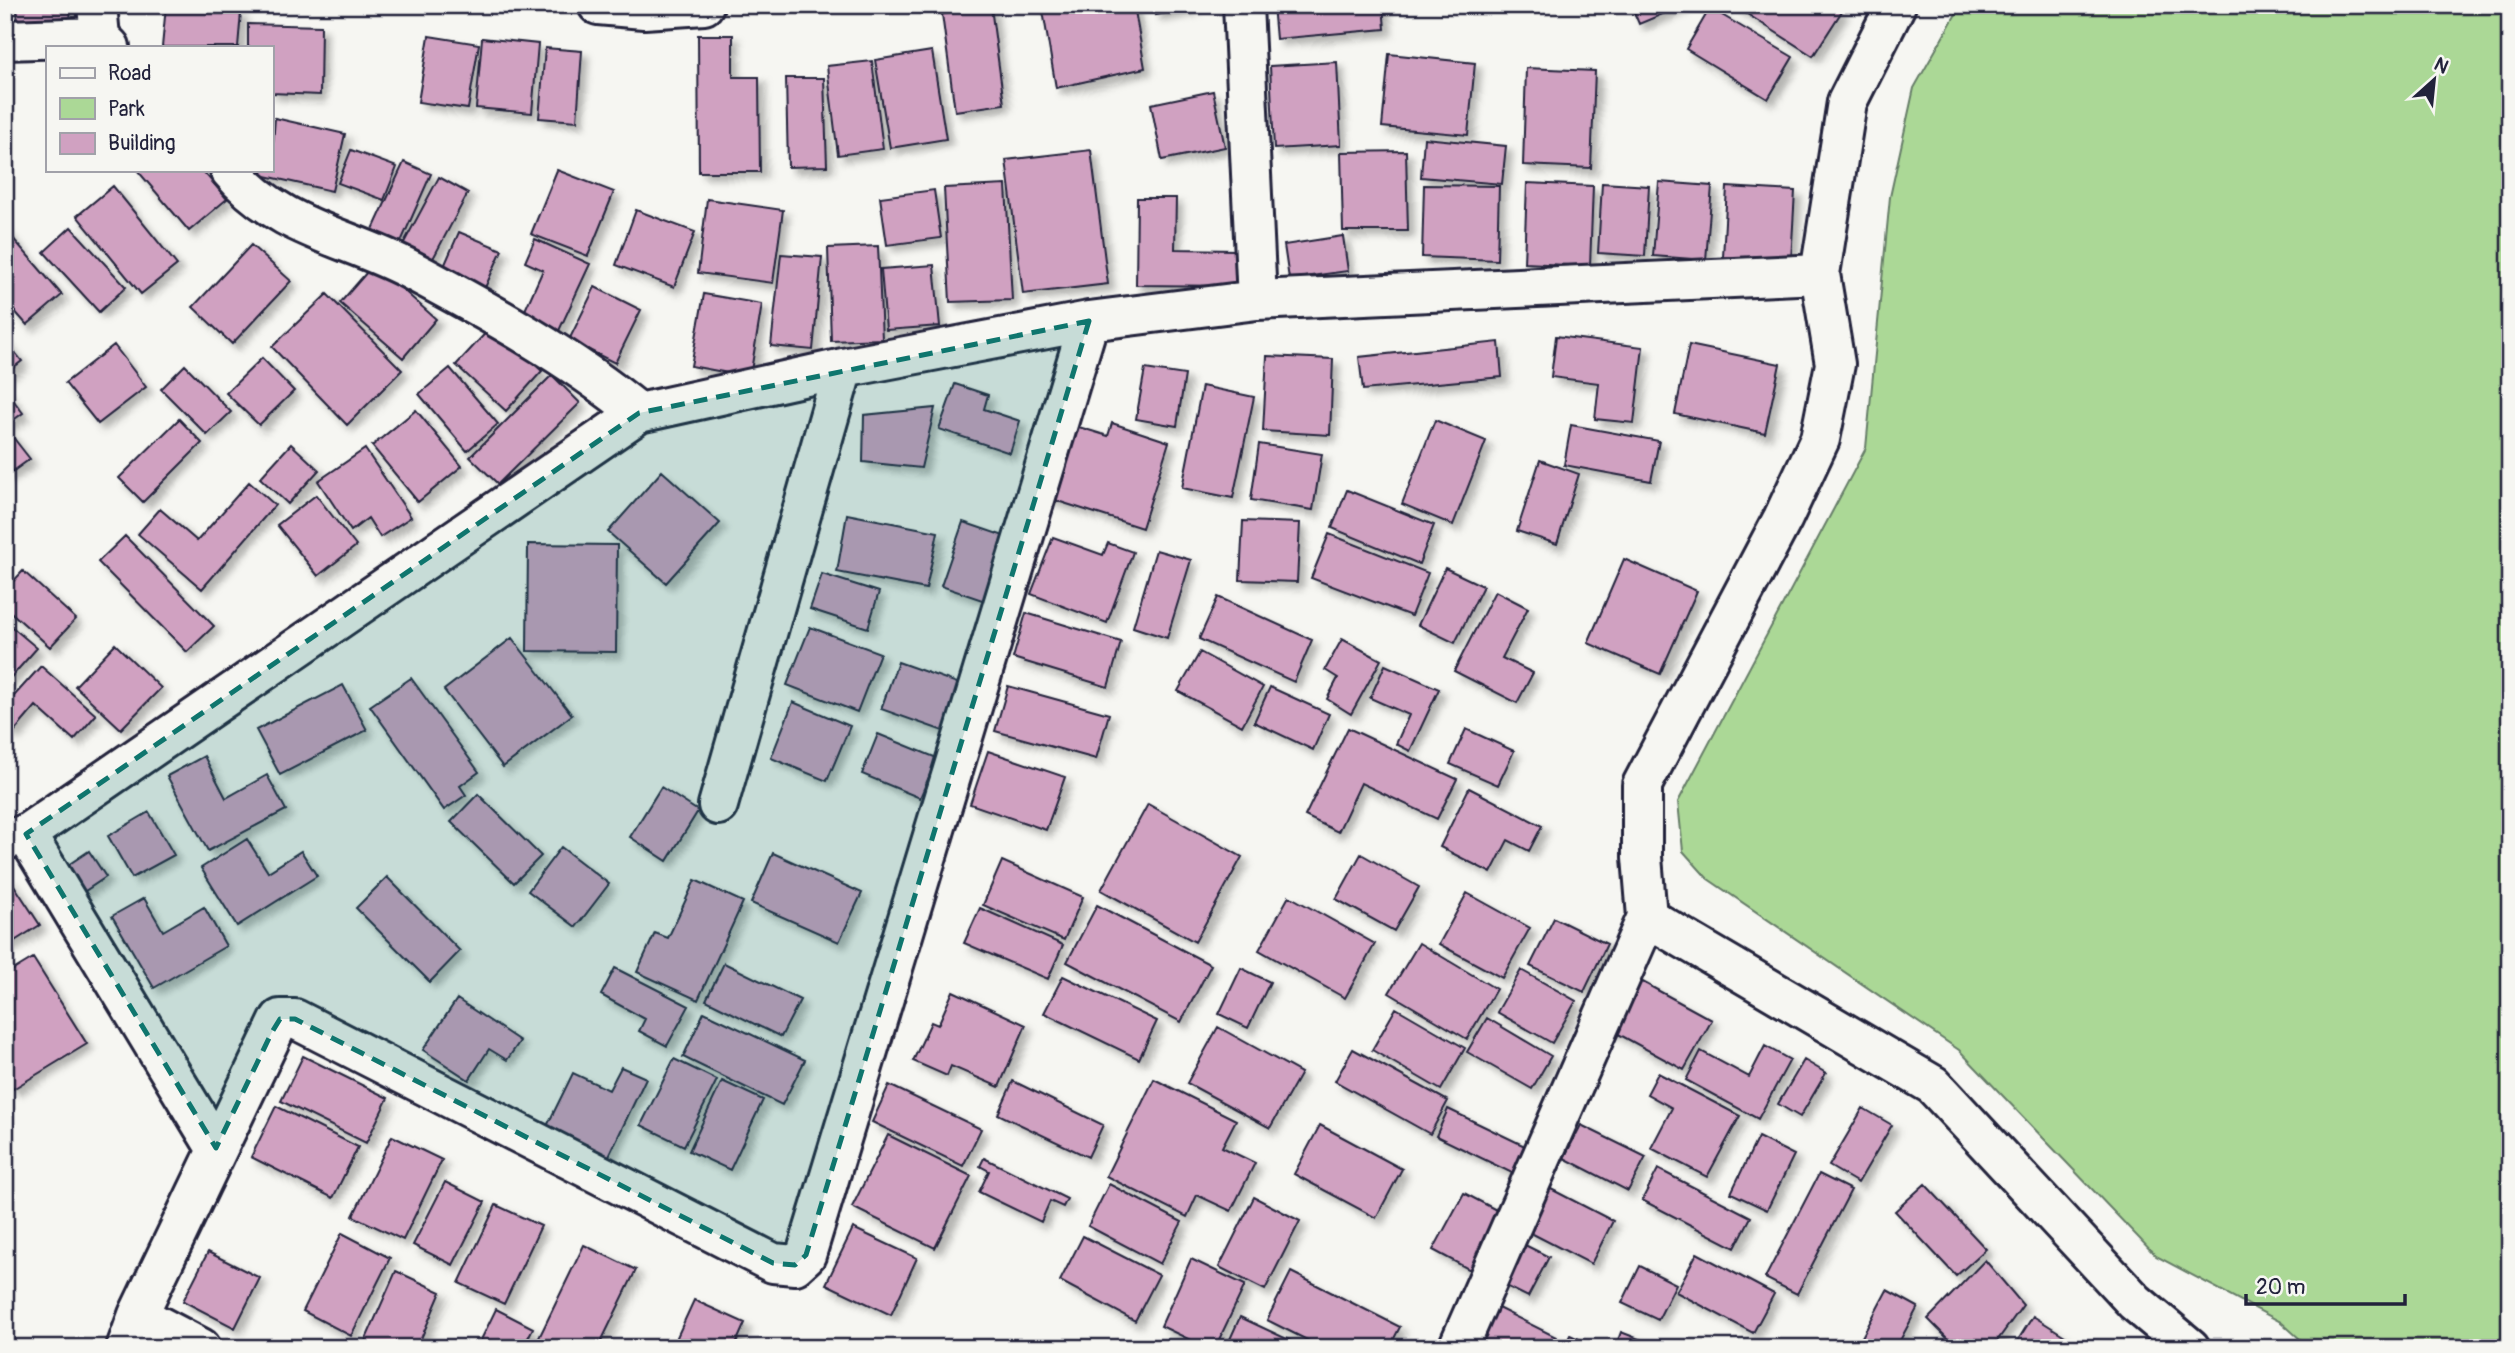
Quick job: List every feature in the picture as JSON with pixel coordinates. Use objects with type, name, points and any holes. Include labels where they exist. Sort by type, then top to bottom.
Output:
[{"type":"street","points":[[598,5],[644,9],[704,5]]},
{"type":"street","points":[[1244,5],[1257,300]]},
{"type":"street","points":[[1458,1348],[1647,917],[1642,857],[1642,785],[1783,518],[1820,439],[1835,363],[1820,274],[1847,102],[1896,5]]},
{"type":"street","points":[[5,40],[102,30]]},
{"type":"street","points":[[232,172],[241,184],[305,228],[407,268],[595,377],[639,413]]},
{"type":"street","points":[[216,1148],[15,837],[639,413],[843,368],[1089,321],[1257,300],[1820,274]]},
{"type":"street","points":[[201,1348],[132,1331],[216,1148],[280,1019],[295,1019],[773,1263],[795,1265],[806,1255],[1089,321]]},
{"type":"street","points":[[718,805],[843,368]]},
{"type":"street","points":[[1647,917],[1933,1085],[2135,1302],[2190,1348]]},
{"type":"highlighted area","points":[[1089,321],[806,1255],[795,1265],[773,1263],[295,1019],[280,1019],[272,1032],[216,1148],[26,834],[639,413]]},
{"type":"green space","points":[[1961,5],[2510,5],[2510,1348],[2310,1348],[2281,1322],[2156,1256],[1959,1050],[1708,879],[1683,851],[1678,802],[1866,448],[1890,197],[1914,88]]},
{"type":"building","points":[[17,5],[70,5],[71,31],[18,32]]},
{"type":"building","points":[[1042,5],[1134,5],[1145,68],[1056,88]]},
{"type":"building","points":[[1154,5],[1192,5],[1192,8],[1156,15]]},
{"type":"building","points":[[1273,5],[1383,5],[1385,29],[1276,39]]},
{"type":"building","points":[[1631,5],[1684,5],[1639,24]]},
{"type":"building","points":[[1733,5],[1833,5],[1842,11],[1813,56]]},
{"type":"building","points":[[166,6],[241,12],[238,46],[162,46]]},
{"type":"building","points":[[991,7],[1004,104],[955,111],[942,14]]},
{"type":"building","points":[[1710,8],[1793,57],[1768,99],[1686,49]]},
{"type":"building","points":[[248,24],[321,26],[320,95],[273,93],[273,46],[248,46]]},
{"type":"building","points":[[698,35],[733,35],[733,77],[759,77],[760,172],[699,172]]},
{"type":"building","points":[[429,36],[479,44],[468,109],[418,102]]},
{"type":"building","points":[[482,38],[538,44],[532,113],[476,108]]},
{"type":"building","points":[[545,48],[582,51],[577,121],[539,118]]},
{"type":"building","points":[[932,51],[946,139],[890,148],[875,60]]},
{"type":"building","points":[[1389,54],[1475,63],[1468,135],[1382,127]]},
{"type":"building","points":[[872,61],[883,149],[838,155],[827,66]]},
{"type":"building","points":[[1337,62],[1341,145],[1274,149],[1270,66]]},
{"type":"building","points":[[1526,68],[1595,71],[1591,168],[1523,165]]},
{"type":"building","points":[[786,78],[824,78],[827,166],[788,167]]},
{"type":"building","points":[[1213,91],[1225,147],[1162,160],[1151,104]]},
{"type":"building","points":[[275,118],[345,134],[332,191],[261,175],[262,172],[273,172]]},
{"type":"building","points":[[1424,138],[1506,146],[1502,184],[1421,177]]},
{"type":"building","points":[[351,150],[397,167],[384,200],[338,183]]},
{"type":"building","points":[[1091,150],[1108,284],[1023,294],[1006,160]]},
{"type":"building","points":[[1406,151],[1408,231],[1343,231],[1341,152]]},
{"type":"building","points":[[404,162],[431,174],[397,251],[369,238]]},
{"type":"building","points":[[557,170],[614,192],[588,256],[531,234]]},
{"type":"building","points":[[139,172],[204,172],[227,199],[189,231]]},
{"type":"building","points":[[439,177],[468,193],[428,268],[399,252]]},
{"type":"building","points":[[1659,182],[1712,186],[1706,260],[1653,256]]},
{"type":"building","points":[[1527,183],[1593,186],[1590,266],[1524,263]]},
{"type":"building","points":[[1602,183],[1649,186],[1645,256],[1598,253]]},
{"type":"building","points":[[1006,185],[1012,300],[950,302],[944,188]]},
{"type":"building","points":[[1424,185],[1499,186],[1497,260],[1422,257]]},
{"type":"building","points":[[113,186],[177,265],[141,294],[77,216]]},
{"type":"building","points":[[1727,187],[1795,191],[1791,261],[1723,257]]},
{"type":"building","points":[[934,190],[941,238],[887,245],[880,197]]},
{"type":"building","points":[[1137,198],[1176,198],[1175,249],[1235,250],[1235,286],[1136,285]]},
{"type":"building","points":[[707,199],[783,210],[773,283],[698,273]]},
{"type":"building","points":[[636,210],[695,232],[674,287],[616,265]]},
{"type":"building","points":[[71,227],[126,287],[99,312],[44,252]]},
{"type":"building","points":[[5,229],[62,295],[27,325],[5,300]]},
{"type":"building","points":[[459,232],[502,250],[484,290],[442,271]]},
{"type":"building","points":[[1343,236],[1348,271],[1289,279],[1284,245]]},
{"type":"building","points":[[535,239],[590,264],[557,335],[521,319],[543,270],[525,262]]},
{"type":"building","points":[[251,245],[291,281],[232,344],[193,307]]},
{"type":"building","points":[[878,246],[882,339],[831,341],[828,248]]},
{"type":"building","points":[[781,254],[822,257],[813,350],[771,346]]},
{"type":"building","points":[[374,264],[436,319],[403,358],[340,303]]},
{"type":"building","points":[[934,265],[940,326],[886,330],[881,269]]},
{"type":"building","points":[[595,287],[641,310],[615,363],[569,340]]},
{"type":"building","points":[[327,294],[402,370],[347,425],[272,347]]},
{"type":"building","points":[[704,294],[762,304],[750,377],[691,366]]},
{"type":"building","points":[[492,326],[542,371],[506,411],[456,365]]},
{"type":"building","points":[[1556,336],[1643,347],[1634,423],[1595,419],[1599,383],[1551,377]]},
{"type":"building","points":[[5,340],[22,361],[5,374]]},
{"type":"building","points":[[1499,342],[1502,377],[1363,390],[1359,357]]},
{"type":"building","points":[[114,345],[146,387],[98,424],[65,383]]},
{"type":"building","points":[[1689,345],[1780,364],[1765,433],[1675,414]]},
{"type":"building","points":[[1267,356],[1333,359],[1330,435],[1263,431]]},
{"type":"building","points":[[262,358],[294,391],[259,425],[226,393]]},
{"type":"building","points":[[185,365],[231,412],[207,435],[161,389]]},
{"type":"building","points":[[450,368],[498,424],[467,451],[419,394]]},
{"type":"building","points":[[1145,369],[1185,375],[1177,426],[1136,419]]},
{"type":"building","points":[[552,375],[580,403],[498,484],[470,457]]},
{"type":"building","points":[[955,384],[988,395],[984,409],[1020,421],[1010,453],[939,429]]},
{"type":"building","points":[[1202,386],[1254,397],[1233,498],[1182,488]]},
{"type":"building","points":[[5,389],[23,413],[5,426]]},
{"type":"building","points":[[935,408],[921,468],[863,462],[864,415]]},
{"type":"building","points":[[416,410],[462,466],[418,502],[372,446]]},
{"type":"building","points":[[179,419],[202,443],[143,502],[119,478]]},
{"type":"building","points":[[1435,420],[1486,441],[1453,525],[1402,504]]},
{"type":"building","points":[[1112,423],[1169,442],[1142,528],[1045,497],[1069,424],[1108,436]]},
{"type":"building","points":[[1571,425],[1659,441],[1651,481],[1564,465]]},
{"type":"building","points":[[5,427],[30,459],[5,477]]},
{"type":"building","points":[[291,444],[319,470],[288,504],[260,478]]},
{"type":"building","points":[[1259,444],[1322,454],[1313,510],[1251,500]]},
{"type":"building","points":[[365,449],[411,517],[380,537],[368,518],[351,531],[318,481]]},
{"type":"building","points":[[1540,460],[1579,474],[1557,544],[1517,531]]},
{"type":"building","points":[[662,471],[720,523],[666,583],[608,532]]},
{"type":"building","points":[[249,482],[275,505],[202,589],[138,534],[160,509],[197,541]]},
{"type":"building","points":[[1347,490],[1434,525],[1419,564],[1332,528]]},
{"type":"building","points":[[316,495],[356,546],[318,576],[277,525]]},
{"type":"building","points":[[847,514],[938,532],[926,589],[837,572]]},
{"type":"building","points":[[1243,521],[1300,523],[1297,582],[1240,580]]},
{"type":"building","points":[[963,522],[1010,538],[988,602],[941,586]]},
{"type":"building","points":[[1329,534],[1428,573],[1411,616],[1311,578]]},
{"type":"building","points":[[125,536],[214,626],[187,652],[98,562]]},
{"type":"building","points":[[1053,537],[1103,555],[1108,543],[1133,552],[1107,623],[1031,594]]},
{"type":"building","points":[[528,544],[617,545],[616,652],[527,651]]},
{"type":"building","points":[[1156,550],[1191,560],[1167,638],[1133,627]]},
{"type":"building","points":[[1624,559],[1697,591],[1660,674],[1588,643]]},
{"type":"building","points":[[1445,568],[1483,586],[1455,643],[1418,625]]},
{"type":"building","points":[[23,571],[76,619],[50,647],[5,607],[5,590]]},
{"type":"building","points":[[822,574],[879,592],[868,628],[810,609]]},
{"type":"building","points":[[1495,591],[1528,608],[1502,658],[1533,673],[1517,703],[1454,671]]},
{"type":"building","points":[[1218,597],[1312,640],[1294,682],[1199,639]]},
{"type":"building","points":[[1026,613],[1121,642],[1108,687],[1013,658]]},
{"type":"building","points":[[5,621],[37,648],[5,684]]},
{"type":"building","points":[[810,627],[880,653],[857,712],[787,685]]},
{"type":"building","points":[[512,638],[572,715],[503,767],[444,690]]},
{"type":"building","points":[[1342,639],[1381,660],[1351,714],[1327,699],[1338,678],[1325,670]]},
{"type":"building","points":[[115,644],[161,688],[121,729],[75,686]]},
{"type":"building","points":[[1200,652],[1263,687],[1242,726],[1178,691]]},
{"type":"building","points":[[898,662],[963,685],[946,732],[881,709]]},
{"type":"building","points":[[1385,665],[1439,689],[1410,751],[1396,744],[1409,715],[1370,698]]},
{"type":"building","points":[[41,666],[96,715],[74,740],[36,706],[13,733],[5,726],[5,706]]},
{"type":"building","points":[[411,678],[479,772],[460,786],[466,795],[444,810],[370,706]]},
{"type":"building","points":[[343,685],[367,730],[280,775],[256,730]]},
{"type":"building","points":[[1008,686],[1109,714],[1096,759],[995,731]]},
{"type":"building","points":[[1270,687],[1329,714],[1313,750],[1254,722]]},
{"type":"building","points":[[793,702],[850,726],[827,781],[771,758]]},
{"type":"building","points":[[1348,728],[1457,779],[1437,819],[1361,783],[1338,832],[1305,816]]},
{"type":"building","points":[[1466,729],[1514,751],[1498,785],[1450,764]]},
{"type":"building","points":[[878,734],[937,758],[920,798],[862,774]]},
{"type":"building","points":[[988,751],[1065,777],[1046,830],[970,804]]},
{"type":"building","points":[[204,756],[226,798],[267,775],[286,810],[208,851],[167,776]]},
{"type":"building","points":[[661,787],[698,811],[667,861],[630,837]]},
{"type":"building","points":[[1469,788],[1542,826],[1529,851],[1508,840],[1491,873],[1440,847]]},
{"type":"building","points":[[478,794],[541,856],[514,883],[451,822]]},
{"type":"building","points":[[1148,804],[1242,857],[1195,942],[1101,890]]},
{"type":"building","points":[[149,812],[174,855],[132,878],[108,836]]},
{"type":"building","points":[[247,839],[268,872],[301,851],[317,876],[237,926],[201,868]]},
{"type":"building","points":[[561,847],[609,884],[576,927],[528,891]]},
{"type":"building","points":[[89,851],[106,877],[79,895],[62,869]]},
{"type":"building","points":[[773,853],[862,893],[839,942],[751,903]]},
{"type":"building","points":[[1361,854],[1419,887],[1394,931],[1336,899]]},
{"type":"building","points":[[1002,861],[1083,897],[1064,940],[983,905]]},
{"type":"building","points":[[387,877],[460,951],[430,982],[356,908]]},
{"type":"building","points":[[10,879],[40,925],[5,947],[5,882]]},
{"type":"building","points":[[695,880],[743,902],[698,1000],[637,972],[655,933],[668,938]]},
{"type":"building","points":[[1467,893],[1530,928],[1502,978],[1439,944]]},
{"type":"building","points":[[1289,896],[1375,944],[1345,998],[1259,950]]},
{"type":"building","points":[[144,898],[163,931],[204,907],[226,946],[154,988],[112,916]]},
{"type":"building","points":[[1097,905],[1211,965],[1181,1022],[1067,962]]},
{"type":"building","points":[[980,908],[1063,945],[1048,979],[964,943]]},
{"type":"building","points":[[1554,918],[1607,944],[1584,992],[1530,966]]},
{"type":"building","points":[[1419,943],[1496,989],[1467,1039],[1389,993]]},
{"type":"building","points":[[33,958],[87,1044],[13,1089],[5,1077],[5,975]]},
{"type":"building","points":[[724,963],[800,1000],[781,1037],[706,1000]]},
{"type":"building","points":[[615,968],[689,1006],[667,1046],[639,1031],[645,1019],[601,995]]},
{"type":"building","points":[[1241,968],[1270,982],[1248,1028],[1219,1014]]},
{"type":"building","points":[[1521,970],[1576,1001],[1552,1043],[1497,1012]]},
{"type":"building","points":[[1063,976],[1157,1021],[1139,1059],[1044,1013]]},
{"type":"building","points":[[1639,980],[1712,1020],[1684,1070],[1611,1030]]},
{"type":"building","points":[[953,991],[1026,1025],[999,1087],[951,1066],[947,1076],[913,1061],[931,1022],[938,1025]]},
{"type":"building","points":[[457,999],[520,1041],[507,1060],[489,1049],[469,1080],[423,1050]]},
{"type":"building","points":[[1396,1008],[1465,1048],[1441,1090],[1372,1050]]},
{"type":"building","points":[[704,1012],[805,1060],[782,1105],[683,1057]]},
{"type":"building","points":[[1487,1018],[1551,1056],[1532,1089],[1467,1052]]},
{"type":"building","points":[[1218,1027],[1301,1073],[1270,1128],[1187,1083]]},
{"type":"building","points":[[1765,1046],[1790,1060],[1758,1119],[1686,1080],[1701,1051],[1749,1077]]},
{"type":"building","points":[[1353,1049],[1448,1101],[1430,1134],[1335,1081]]},
{"type":"building","points":[[303,1056],[388,1098],[366,1143],[281,1101]]},
{"type":"building","points":[[674,1059],[717,1080],[684,1146],[641,1125]]},
{"type":"building","points":[[1804,1060],[1826,1073],[1800,1117],[1778,1104]]},
{"type":"building","points":[[621,1067],[646,1078],[608,1158],[546,1128],[573,1073],[609,1090]]},
{"type":"building","points":[[1658,1073],[1740,1116],[1707,1177],[1651,1148],[1672,1108],[1647,1094]]},
{"type":"building","points":[[1154,1079],[1236,1120],[1222,1147],[1255,1163],[1231,1211],[1197,1195],[1187,1217],[1106,1176]]},
{"type":"building","points":[[722,1081],[763,1100],[730,1170],[689,1151]]},
{"type":"building","points":[[1013,1081],[1103,1125],[1088,1157],[998,1114]]},
{"type":"building","points":[[889,1085],[981,1129],[963,1166],[872,1122]]},
{"type":"building","points":[[276,1106],[358,1147],[333,1198],[251,1157]]},
{"type":"building","points":[[1863,1108],[1892,1125],[1858,1183],[1829,1166]]},
{"type":"building","points":[[1448,1109],[1529,1148],[1516,1175],[1436,1136]]},
{"type":"building","points":[[1320,1125],[1402,1169],[1376,1218],[1294,1174]]},
{"type":"building","points":[[1581,1125],[1646,1157],[1628,1191],[1564,1158]]},
{"type":"building","points":[[888,1135],[971,1176],[935,1248],[852,1207]]},
{"type":"building","points":[[392,1136],[442,1160],[403,1240],[353,1216]]},
{"type":"building","points":[[1758,1137],[1794,1155],[1767,1210],[1731,1193]]},
{"type":"building","points":[[984,1158],[1067,1199],[1063,1207],[1050,1201],[1041,1222],[979,1192],[989,1171],[980,1166]]},
{"type":"building","points":[[1658,1169],[1751,1217],[1735,1248],[1642,1200]]},
{"type":"building","points":[[1819,1174],[1851,1190],[1797,1294],[1765,1278]]},
{"type":"building","points":[[445,1182],[485,1202],[453,1265],[413,1245]]},
{"type":"building","points":[[1109,1184],[1182,1222],[1160,1264],[1088,1226]]},
{"type":"building","points":[[1925,1184],[1986,1249],[1956,1276],[1895,1211]]},
{"type":"building","points":[[1549,1188],[1613,1221],[1591,1264],[1527,1231]]},
{"type":"building","points":[[1464,1193],[1502,1213],[1472,1271],[1433,1250]]},
{"type":"building","points":[[1254,1197],[1300,1221],[1265,1290],[1219,1267]]},
{"type":"building","points":[[496,1205],[541,1226],[504,1304],[459,1283]]},
{"type":"building","points":[[853,1228],[917,1258],[891,1315],[826,1284]]},
{"type":"building","points":[[342,1233],[390,1258],[351,1336],[303,1311]]},
{"type":"building","points":[[1083,1236],[1159,1275],[1135,1321],[1060,1281]]},
{"type":"building","points":[[1519,1242],[1549,1257],[1528,1297],[1498,1282]]},
{"type":"building","points":[[584,1245],[636,1270],[598,1348],[534,1348]]},
{"type":"building","points":[[208,1252],[260,1278],[235,1328],[183,1301]]},
{"type":"building","points":[[1697,1253],[1774,1294],[1753,1333],[1676,1292]]},
{"type":"building","points":[[1191,1259],[1245,1285],[1215,1348],[1207,1348],[1161,1326]]},
{"type":"building","points":[[1985,1260],[2023,1305],[1992,1348],[1957,1348],[1928,1319]]},
{"type":"building","points":[[1640,1266],[1676,1284],[1658,1320],[1622,1303]]},
{"type":"building","points":[[396,1271],[441,1292],[417,1348],[362,1348]]},
{"type":"building","points":[[1291,1272],[1400,1327],[1389,1348],[1323,1348],[1267,1320]]},
{"type":"building","points":[[1887,1290],[1918,1307],[1896,1348],[1876,1348],[1861,1339]]},
{"type":"building","points":[[694,1300],[745,1323],[734,1348],[672,1348]]},
{"type":"building","points":[[1490,1304],[1556,1337],[1551,1348],[1468,1348]]},
{"type":"building","points":[[496,1309],[533,1328],[523,1348],[477,1348]]},
{"type":"building","points":[[2033,1316],[2081,1346],[2080,1348],[2013,1348]]},
{"type":"building","points":[[1240,1317],[1306,1348],[1226,1348]]},
{"type":"building","points":[[1621,1332],[1662,1348],[1615,1348]]},
{"type":"building","points":[[1570,1335],[1599,1348],[1564,1348]]}]
